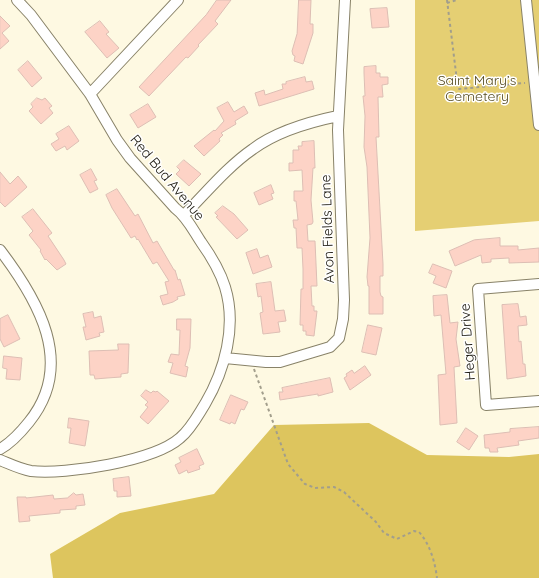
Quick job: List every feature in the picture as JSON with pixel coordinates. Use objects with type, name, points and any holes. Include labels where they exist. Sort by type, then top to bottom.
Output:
[{"type":"street","name":"Red Bud Avenue","points":[[0,460],[29,470],[44,472],[74,470],[117,462],[157,452],[170,446],[187,431],[199,413],[218,378],[225,358],[229,316],[225,288],[211,257],[184,215],[175,208],[130,158],[117,140],[90,94],[31,15],[17,0]]},
{"type":"street","points":[[90,94],[178,0]]},
{"type":"street","name":"Avon Fields Lane","points":[[225,358],[266,362],[293,359],[330,347],[338,338],[343,319],[344,300],[338,116],[345,0]]},
{"type":"street","points":[[526,0],[539,125]]},
{"type":"street","points":[[184,215],[238,161],[253,149],[274,136],[321,120],[338,116]]},
{"type":"street","points":[[0,250],[40,313],[49,338],[51,365],[46,392],[34,416],[23,429],[0,449]]},
{"type":"street","name":"Heger Drive","points":[[539,284],[478,289],[486,405],[539,401]]},
{"type":"path","points":[[457,0],[447,2],[458,89],[534,82]]},
{"type":"path","points":[[251,360],[288,464],[304,484],[315,488],[334,487],[344,492],[376,522],[384,533],[397,539],[414,531],[419,532],[426,539],[435,565],[437,578]]},
{"type":"green space","name":"Saint Mary’s Cemetery","points":[[415,0],[539,0],[539,221],[415,231]]},
{"type":"shaded area","points":[[369,423],[427,455],[509,457],[539,454],[539,578],[53,578],[50,554],[120,513],[214,494],[274,425]]},
{"type":"building","points":[[217,0],[231,0],[215,21],[218,24],[188,58],[186,57],[149,96],[139,87],[206,15]]},
{"type":"building","points":[[299,0],[311,0],[310,24],[313,24],[313,33],[303,64],[294,61],[295,56],[293,55],[292,51],[297,34]]},
{"type":"building","points":[[387,8],[389,27],[372,28],[370,9]]},
{"type":"building","points":[[0,16],[10,26],[2,33],[9,41],[0,49]]},
{"type":"building","points":[[100,21],[109,32],[106,34],[119,48],[107,58],[85,32]]},
{"type":"building","points":[[28,61],[42,78],[32,87],[18,70]]},
{"type":"building","points":[[376,66],[376,73],[380,73],[380,77],[388,77],[388,84],[382,85],[383,97],[378,97],[379,137],[376,137],[383,264],[383,276],[380,276],[380,292],[381,296],[383,297],[383,314],[369,314],[369,286],[367,277],[370,238],[367,167],[364,147],[365,116],[363,96],[365,96],[364,67]]},
{"type":"building","points":[[305,77],[306,82],[312,81],[314,89],[259,106],[255,93],[264,90],[265,95],[283,89],[282,84],[286,84],[286,82]]},
{"type":"building","points":[[37,98],[42,100],[45,98],[52,106],[49,108],[53,113],[41,124],[29,111],[33,107],[31,104]]},
{"type":"building","points":[[228,102],[234,112],[244,106],[248,113],[235,121],[236,124],[221,133],[223,135],[219,139],[220,141],[204,156],[194,146],[214,130],[215,131],[224,121],[217,108]]},
{"type":"building","points":[[148,104],[156,117],[138,128],[130,115]]},
{"type":"building","points":[[69,126],[79,141],[67,150],[65,146],[56,151],[51,144],[59,139],[56,134]]},
{"type":"building","points":[[314,141],[315,168],[313,168],[311,200],[313,222],[312,224],[307,225],[308,241],[315,241],[317,286],[311,286],[312,306],[314,306],[314,311],[317,311],[314,336],[306,335],[306,331],[303,331],[303,325],[300,325],[301,289],[303,289],[302,248],[297,248],[296,228],[294,228],[293,220],[298,220],[296,201],[294,201],[294,191],[303,191],[302,170],[289,171],[289,163],[293,163],[293,150],[299,150],[298,146],[302,146],[302,142]]},
{"type":"building","points":[[184,160],[201,174],[189,186],[176,174],[180,170],[177,167]]},
{"type":"building","points":[[91,169],[97,180],[94,181],[98,189],[90,193],[80,175]]},
{"type":"building","points":[[0,172],[10,184],[18,176],[27,187],[5,207],[0,202]]},
{"type":"building","points":[[271,185],[274,193],[271,194],[273,199],[259,205],[254,193]]},
{"type":"building","points":[[117,189],[135,216],[138,214],[153,243],[157,241],[175,270],[178,280],[180,279],[185,295],[177,297],[178,299],[173,302],[163,305],[160,296],[168,294],[165,282],[169,281],[157,262],[153,264],[138,239],[137,240],[135,236],[131,238],[112,208],[106,195]]},
{"type":"building","points":[[223,206],[234,214],[248,230],[237,239],[216,217],[218,216],[215,213]]},
{"type":"building","points":[[33,209],[52,233],[48,236],[66,264],[57,270],[46,259],[45,260],[40,251],[41,250],[29,235],[33,231],[22,217]]},
{"type":"building","points":[[500,238],[500,246],[518,246],[518,250],[539,248],[539,262],[509,263],[509,258],[491,259],[491,262],[482,263],[481,255],[455,266],[449,251],[474,240]]},
{"type":"building","points":[[257,249],[260,258],[268,255],[272,267],[253,274],[246,253]]},
{"type":"building","points":[[433,264],[452,271],[446,288],[433,283],[436,276],[429,273]]},
{"type":"building","points":[[271,282],[275,311],[284,310],[286,321],[278,322],[280,332],[263,334],[260,313],[263,312],[261,296],[258,297],[256,284]]},
{"type":"building","points":[[447,295],[450,323],[458,322],[456,339],[460,366],[454,367],[457,423],[440,425],[438,375],[446,374],[441,315],[434,316],[433,296]]},
{"type":"building","points":[[518,304],[520,317],[526,316],[527,325],[518,326],[519,342],[521,341],[523,364],[525,364],[526,376],[507,379],[502,305]]},
{"type":"building","points":[[93,312],[94,318],[101,316],[104,332],[99,333],[100,336],[86,340],[83,327],[86,327],[83,314]]},
{"type":"building","points":[[8,315],[20,339],[4,347],[0,339],[0,319]]},
{"type":"building","points":[[177,319],[191,319],[190,348],[185,366],[188,367],[186,377],[170,373],[173,363],[168,362],[171,354],[179,355],[180,330],[177,330]]},
{"type":"building","points":[[368,325],[382,328],[376,355],[362,352]]},
{"type":"building","points":[[118,344],[129,344],[128,373],[121,374],[121,377],[95,379],[94,375],[90,375],[89,351],[118,350]]},
{"type":"building","points":[[4,356],[22,358],[20,380],[6,379],[7,369],[3,368]]},
{"type":"building","points":[[365,366],[371,375],[350,390],[344,378],[347,376],[346,374],[352,370],[354,373]]},
{"type":"building","points":[[330,378],[333,392],[318,396],[318,394],[280,400],[279,392],[283,392],[282,388]]},
{"type":"building","points":[[146,390],[151,393],[153,391],[157,391],[169,401],[148,424],[140,417],[148,407],[145,405],[148,402],[141,396]]},
{"type":"building","points":[[231,395],[248,402],[244,410],[241,409],[235,424],[231,422],[230,424],[220,420]]},
{"type":"building","points":[[69,418],[89,421],[85,446],[69,443],[71,428],[68,428]]},
{"type":"building","points":[[539,427],[539,438],[518,441],[519,445],[497,448],[498,452],[490,452],[489,448],[485,448],[484,435],[510,432],[510,429]]},
{"type":"building","points":[[466,428],[478,436],[469,450],[457,442]]},
{"type":"building","points":[[197,449],[204,464],[199,466],[200,469],[188,473],[187,470],[179,474],[175,465],[181,462],[179,458]]},
{"type":"building","points":[[129,477],[131,496],[117,497],[117,491],[114,491],[113,479]]},
{"type":"building","points":[[74,493],[76,495],[83,494],[85,505],[76,506],[76,509],[60,510],[60,513],[29,516],[30,521],[19,522],[17,497],[26,498],[53,495],[54,499],[67,498]]}]
